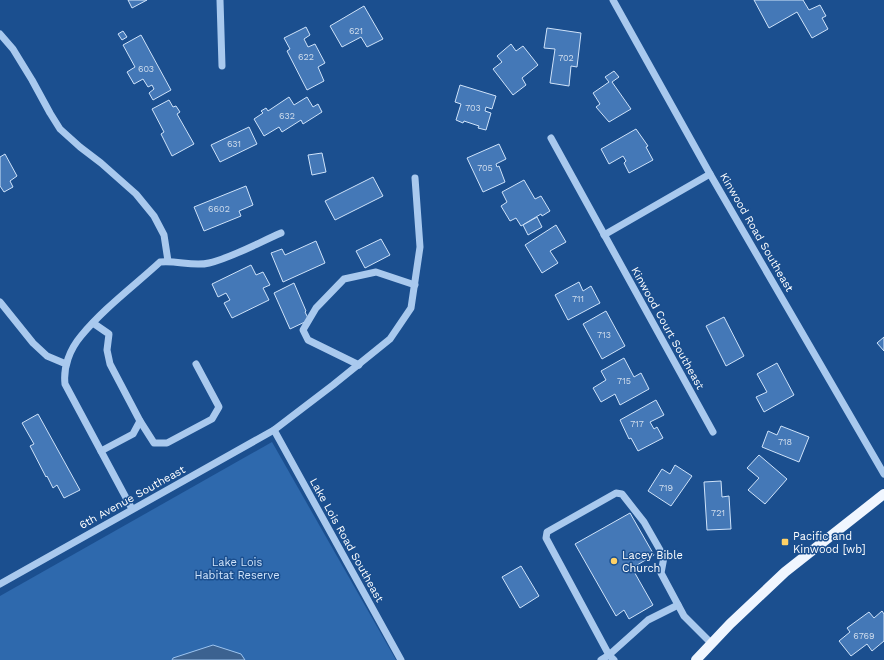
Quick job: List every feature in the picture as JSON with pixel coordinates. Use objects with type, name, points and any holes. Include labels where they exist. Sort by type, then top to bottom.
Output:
[{"type":"main road","points":[[696,660],[711,643],[785,572],[884,494]]},
{"type":"street","points":[[220,0],[222,66]]},
{"type":"street","name":"Kinwood Road Southeast","points":[[613,0],[710,174],[884,474]]},
{"type":"street","points":[[0,34],[12,49],[32,80],[60,129],[136,194],[154,216],[164,235],[168,261]]},
{"type":"street","name":"Kinwood Court Southeast","points":[[551,138],[713,432]]},
{"type":"street","points":[[604,235],[710,174]]},
{"type":"street","name":"6th Avenue Southeast","points":[[0,584],[274,430],[359,365],[390,339],[411,308],[415,285],[420,247],[415,178]]},
{"type":"street","points":[[132,509],[65,384],[64,375],[66,364],[80,336],[160,262],[168,261],[194,265],[210,263],[281,233]]},
{"type":"street","points":[[359,365],[308,340],[303,330],[316,308],[344,279],[376,272],[415,285]]},
{"type":"street","points":[[0,303],[33,343],[47,356],[66,364]]},
{"type":"street","points":[[93,323],[109,334],[107,350],[110,364],[140,421],[154,443],[167,443],[212,419],[219,407],[196,364]]},
{"type":"street","points":[[101,451],[133,434],[140,421]]},
{"type":"street","name":"Lake Lois Road Southeast","points":[[274,430],[402,660]]},
{"type":"street","points":[[611,657],[546,538],[547,532],[616,493],[622,494],[644,522],[664,557],[662,573],[684,616],[711,643]]},
{"type":"street","points":[[601,660],[611,657],[648,620],[678,605]]},
{"type":"green space","name":"Lake Lois Habitat Reserve","points":[[272,442],[396,660],[0,660],[0,596]]},
{"type":"shaded area","points":[[213,645],[241,654],[245,660],[172,660],[173,658]]},
{"type":"building","points":[[128,0],[147,0],[132,8]]},
{"type":"building","points":[[754,0],[803,0],[809,10],[820,5],[826,16],[822,18],[828,29],[812,38],[797,12],[769,28]]},
{"type":"building","points":[[364,6],[383,39],[367,47],[361,37],[342,47],[330,26]]},
{"type":"building","points":[[306,27],[310,35],[304,39],[308,47],[315,44],[325,63],[318,67],[324,81],[307,90],[287,51],[290,49],[284,38]]},
{"type":"building","points":[[547,28],[581,33],[577,67],[571,66],[569,86],[550,83],[555,49],[544,48]]},
{"type":"building","points":[[123,31],[127,37],[122,40],[118,34]]},
{"type":"building","points":[[141,35],[171,90],[153,100],[149,93],[154,89],[152,85],[148,87],[143,79],[134,84],[127,72],[135,67],[123,45]]},
{"type":"building","points":[[511,44],[516,51],[523,46],[538,65],[522,78],[526,85],[513,95],[493,69],[502,62],[497,56]]},
{"type":"building","points":[[614,71],[619,77],[612,82],[631,109],[609,122],[596,107],[600,104],[593,93],[609,82],[605,77]]},
{"type":"building","points":[[460,85],[496,96],[492,109],[486,107],[485,111],[491,113],[486,130],[464,121],[463,123],[456,120],[461,104],[455,102]]},
{"type":"building","points":[[289,97],[294,105],[307,97],[313,107],[318,104],[322,112],[303,124],[301,120],[282,132],[279,127],[264,136],[254,119],[263,113],[261,111],[266,108],[268,111]]},
{"type":"building","points":[[169,100],[173,107],[176,106],[180,112],[177,114],[194,144],[172,156],[161,134],[164,132],[152,109]]},
{"type":"building","points":[[249,127],[257,144],[220,162],[211,145]]},
{"type":"building","points":[[636,129],[648,146],[646,147],[653,160],[629,173],[624,163],[626,161],[623,156],[609,164],[601,149]]},
{"type":"building","points":[[499,144],[506,159],[496,164],[497,167],[499,166],[505,182],[483,192],[467,158]]},
{"type":"building","points":[[322,153],[326,172],[312,175],[308,155]]},
{"type":"building","points":[[5,154],[17,176],[10,181],[13,187],[4,192],[0,186],[0,157]]},
{"type":"building","points":[[373,177],[383,196],[335,220],[325,201]]},
{"type":"building","points":[[524,180],[535,199],[541,196],[550,211],[542,216],[541,214],[521,226],[516,218],[510,221],[501,206],[507,202],[502,192]]},
{"type":"building","points":[[246,186],[253,205],[239,211],[241,216],[204,231],[194,207]]},
{"type":"building","points":[[537,217],[542,227],[528,235],[523,225]]},
{"type":"building","points":[[556,225],[566,242],[550,251],[558,263],[542,273],[525,245]]},
{"type":"building","points":[[381,239],[390,255],[365,268],[356,251]]},
{"type":"building","points":[[316,241],[325,263],[283,282],[271,253],[282,249],[285,255]]},
{"type":"building","points":[[251,265],[256,275],[263,272],[270,285],[263,288],[269,300],[232,318],[224,303],[230,300],[226,293],[218,297],[212,284]]},
{"type":"building","points":[[579,282],[583,291],[591,286],[600,303],[568,320],[555,295]]},
{"type":"building","points":[[294,283],[309,320],[290,329],[274,293]]},
{"type":"building","points":[[606,311],[625,346],[602,359],[583,324]]},
{"type":"building","points":[[724,317],[744,356],[726,366],[706,326]]},
{"type":"building","points":[[884,337],[884,351],[877,343]]},
{"type":"building","points":[[624,358],[634,377],[641,373],[649,389],[620,405],[615,394],[601,402],[593,388],[606,380],[601,371]]},
{"type":"building","points":[[777,363],[794,395],[764,412],[756,397],[767,392],[757,374]]},
{"type":"building","points":[[656,400],[664,415],[650,422],[654,429],[657,427],[663,438],[638,451],[631,438],[629,439],[620,420]]},
{"type":"building","points":[[38,414],[80,490],[64,498],[57,485],[53,488],[47,476],[46,477],[30,446],[34,444],[22,423]]},
{"type":"building","points":[[781,426],[809,437],[799,462],[762,447],[768,431],[777,435]]},
{"type":"building","points":[[759,455],[787,479],[765,504],[748,490],[759,478],[747,468]]},
{"type":"building","points":[[675,465],[692,476],[671,506],[648,491],[662,469],[670,474]]},
{"type":"building","points":[[721,481],[722,497],[729,496],[731,529],[707,530],[704,482]]},
{"type":"building","name":"Lacey Bible Church","points":[[630,513],[654,555],[632,568],[653,605],[629,619],[624,610],[616,616],[575,544]]},
{"type":"building","points":[[521,566],[539,596],[520,608],[502,577]]},
{"type":"building","points":[[882,611],[884,614],[884,641],[872,651],[867,644],[851,656],[839,641],[850,632],[847,628],[869,612],[874,618]]},
{"type":"place","name":"Pacific and Kinwood [wb]","points":[[785,542]]},
{"type":"place","name":"Lacey Bible Church","points":[[614,561]]}]
